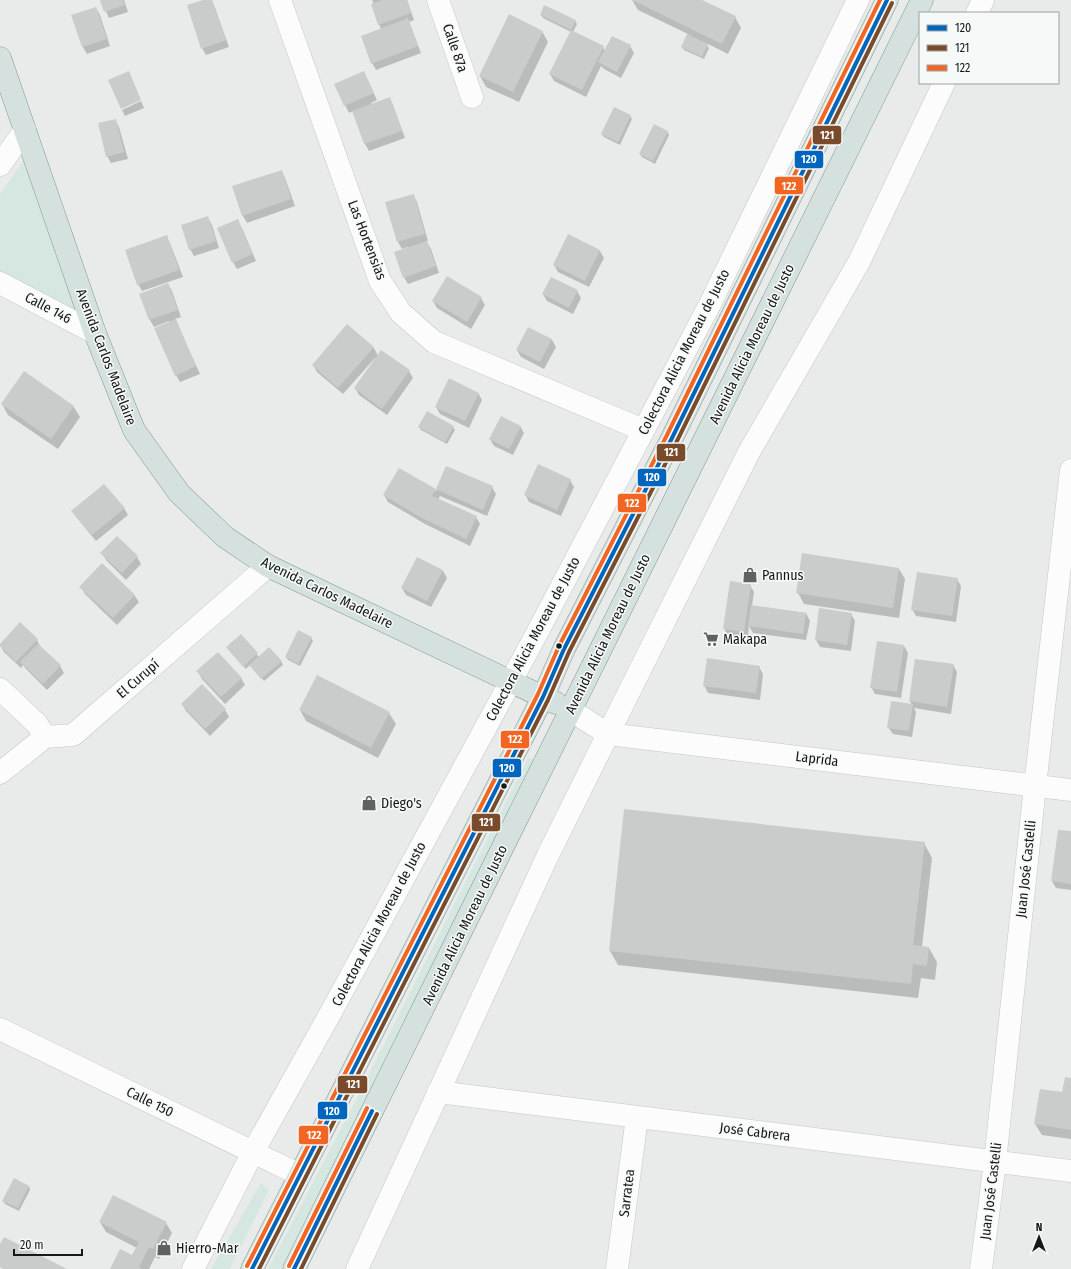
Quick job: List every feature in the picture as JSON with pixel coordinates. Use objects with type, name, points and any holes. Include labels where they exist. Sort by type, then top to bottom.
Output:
[{"type":"main road","points":[[252,1269],[543,697],[564,649],[672,438],[886,0]]},
{"type":"main road","name":"Avenida Alicia Moreau de Justo","points":[[294,1269],[922,0]]},
{"type":"main road","name":"Avenida Carlos Madelaire","points":[[0,58],[95,333],[134,430],[179,493],[225,537],[268,566],[570,710]]},
{"type":"street","name":"Las Hortensias","points":[[280,0],[380,281],[402,313],[434,342],[643,430]]},
{"type":"street","name":"Calle 87a","points":[[438,0],[472,97]]},
{"type":"street","name":"Colectora Alicia Moreau de Justo","points":[[192,1269],[253,1152],[330,1014],[510,681],[713,297],[858,0]]},
{"type":"street","points":[[977,12],[983,0]]},
{"type":"street","points":[[357,1269],[548,855],[749,452],[859,262],[944,84]]},
{"type":"street","points":[[0,165],[25,130]]},
{"type":"street","name":"Calle 146","points":[[0,283],[95,333]]},
{"type":"street","name":"Juan José Castelli","points":[[981,1269],[996,1162],[1035,786],[1071,470]]},
{"type":"street","name":"El Curupí","points":[[45,737],[73,736],[268,566]]},
{"type":"street","points":[[0,689],[37,724],[45,737],[0,773]]},
{"type":"street","name":"Laprida","points":[[570,710],[608,734],[1071,790]]},
{"type":"street","name":"Calle 150","points":[[0,1029],[300,1175]]},
{"type":"street","name":"José Cabrera","points":[[438,1092],[1071,1171]]},
{"type":"street","name":"Sarratea","points":[[617,1269],[637,1117]]},
{"type":"shaded area","points":[[29,153],[85,321],[0,282],[0,194]]},
{"type":"shaded area","points":[[528,758],[536,760],[282,1269],[268,1269],[360,1092]]},
{"type":"shaded area","points":[[261,1183],[269,1190],[230,1269],[211,1269]]},
{"type":"building","points":[[100,0],[123,0],[125,5],[104,12]]},
{"type":"building","points":[[203,0],[212,0],[226,40],[201,49],[187,5]]},
{"type":"building","points":[[382,0],[407,0],[411,13],[378,25],[371,4]]},
{"type":"building","points":[[632,0],[702,0],[736,16],[722,44]]},
{"type":"building","points":[[544,5],[576,20],[571,30],[540,15]]},
{"type":"building","points":[[96,7],[107,39],[82,47],[71,15]]},
{"type":"building","points":[[509,14],[543,31],[513,92],[479,76]]},
{"type":"building","points":[[408,18],[418,46],[371,64],[361,36]]},
{"type":"building","points":[[571,30],[604,46],[582,90],[549,74]]},
{"type":"building","points":[[687,34],[708,44],[702,57],[681,47]]},
{"type":"building","points":[[612,36],[631,45],[617,72],[598,62]]},
{"type":"building","points":[[129,71],[141,100],[121,109],[108,80]]},
{"type":"building","points":[[364,71],[374,93],[344,106],[334,84]]},
{"type":"building","points":[[390,97],[402,131],[364,144],[352,111]]},
{"type":"building","points":[[614,107],[631,115],[618,142],[601,134]]},
{"type":"building","points":[[116,119],[124,152],[106,157],[98,123]]},
{"type":"building","points":[[654,124],[668,131],[653,161],[639,154]]},
{"type":"building","points":[[282,170],[291,199],[242,216],[232,186]]},
{"type":"building","points":[[414,194],[425,234],[397,242],[385,202]]},
{"type":"building","points":[[208,216],[216,241],[189,250],[181,225]]},
{"type":"building","points":[[238,219],[253,254],[232,263],[217,228]]},
{"type":"building","points":[[568,234],[600,250],[585,281],[553,265]]},
{"type":"building","points":[[167,235],[179,270],[137,285],[125,250]]},
{"type":"building","points":[[427,241],[436,266],[403,278],[394,252]]},
{"type":"building","points":[[447,276],[482,297],[467,322],[432,301]]},
{"type":"building","points":[[551,277],[578,290],[569,308],[542,294]]},
{"type":"building","points":[[168,283],[178,310],[149,320],[139,294]]},
{"type":"building","points":[[176,319],[196,366],[175,376],[154,328]]},
{"type":"building","points":[[347,324],[374,347],[338,388],[312,365]]},
{"type":"building","points":[[528,327],[552,339],[540,362],[516,350]]},
{"type":"building","points":[[381,350],[410,370],[382,409],[354,388]]},
{"type":"building","points":[[24,371],[74,406],[51,439],[1,404]]},
{"type":"building","points":[[449,378],[479,393],[465,421],[435,407]]},
{"type":"building","points":[[427,411],[454,426],[445,442],[418,427]]},
{"type":"building","points":[[501,416],[521,426],[509,449],[489,439]]},
{"type":"building","points":[[538,464],[571,479],[557,510],[524,495]]},
{"type":"building","points":[[446,466],[493,486],[483,510],[436,489]]},
{"type":"building","points":[[399,468],[436,489],[432,496],[477,516],[466,539],[420,517],[383,495]]},
{"type":"building","points":[[104,484],[125,508],[92,535],[71,511]]},
{"type":"building","points":[[117,536],[138,556],[122,573],[100,553]]},
{"type":"building","points":[[802,553],[899,568],[893,608],[796,593]]},
{"type":"building","points":[[417,557],[443,570],[427,601],[401,588]]},
{"type":"building","points":[[102,563],[135,595],[113,618],[79,587]]},
{"type":"building","points":[[917,572],[958,578],[952,616],[911,610]]},
{"type":"building","points":[[730,581],[751,584],[744,632],[723,629]]},
{"type":"building","points":[[751,605],[806,613],[803,634],[748,626]]},
{"type":"building","points":[[819,608],[852,613],[847,645],[815,640]]},
{"type":"building","points":[[20,622],[38,639],[16,662],[0,646],[0,644]]},
{"type":"building","points":[[298,630],[312,637],[298,664],[285,657]]},
{"type":"building","points":[[241,634],[258,653],[243,667],[226,647]]},
{"type":"building","points":[[877,641],[904,645],[897,692],[870,688]]},
{"type":"building","points":[[38,644],[61,665],[43,684],[20,662]]},
{"type":"building","points":[[269,647],[282,661],[261,679],[249,665]]},
{"type":"building","points":[[218,652],[242,678],[221,697],[196,671]]},
{"type":"building","points":[[707,658],[760,666],[756,693],[703,686]]},
{"type":"building","points":[[915,659],[954,664],[947,707],[909,701]]},
{"type":"building","points":[[317,675],[390,712],[371,748],[299,710]]},
{"type":"building","points":[[202,684],[226,709],[205,729],[181,704]]},
{"type":"building","points":[[891,701],[913,704],[909,731],[887,728]]},
{"type":"building","points":[[624,809],[925,842],[913,945],[929,947],[927,966],[913,964],[911,984],[609,951]]},
{"type":"building","points":[[1058,830],[1071,831],[1071,884],[1051,881]]},
{"type":"building","points":[[1065,1077],[1071,1078],[1071,1130],[1034,1124],[1040,1089],[1062,1092]]},
{"type":"building","points":[[14,1178],[29,1186],[18,1208],[2,1201]]},
{"type":"building","points":[[113,1195],[167,1222],[153,1249],[149,1247],[139,1267],[142,1269],[110,1269],[120,1249],[132,1255],[139,1242],[99,1222]]},
{"type":"building","points":[[4,1237],[67,1269],[3,1269],[0,1267],[0,1244]]},
{"type":"transit line","name":"122","points":[[247,1266],[538,694],[559,646],[667,435],[880,0]]},
{"type":"transit line","name":"120","points":[[252,1269],[543,697],[564,649],[672,438],[887,0]]},
{"type":"transit line","name":"121","points":[[259,1269],[548,700],[569,652],[677,441],[892,3]]},
{"type":"transit line","name":"122","points":[[289,1266],[367,1108]]},
{"type":"transit line","name":"120","points":[[294,1269],[372,1111]]},
{"type":"transit line","name":"121","points":[[301,1269],[377,1114]]},
{"type":"place","name":"Pannus","points":[[750,575]]},
{"type":"place","name":"Makapa","points":[[711,639]]},
{"type":"place","name":"Diego's","points":[[369,803]]},
{"type":"place","name":"Hierro-Mar","points":[[164,1248]]}]
